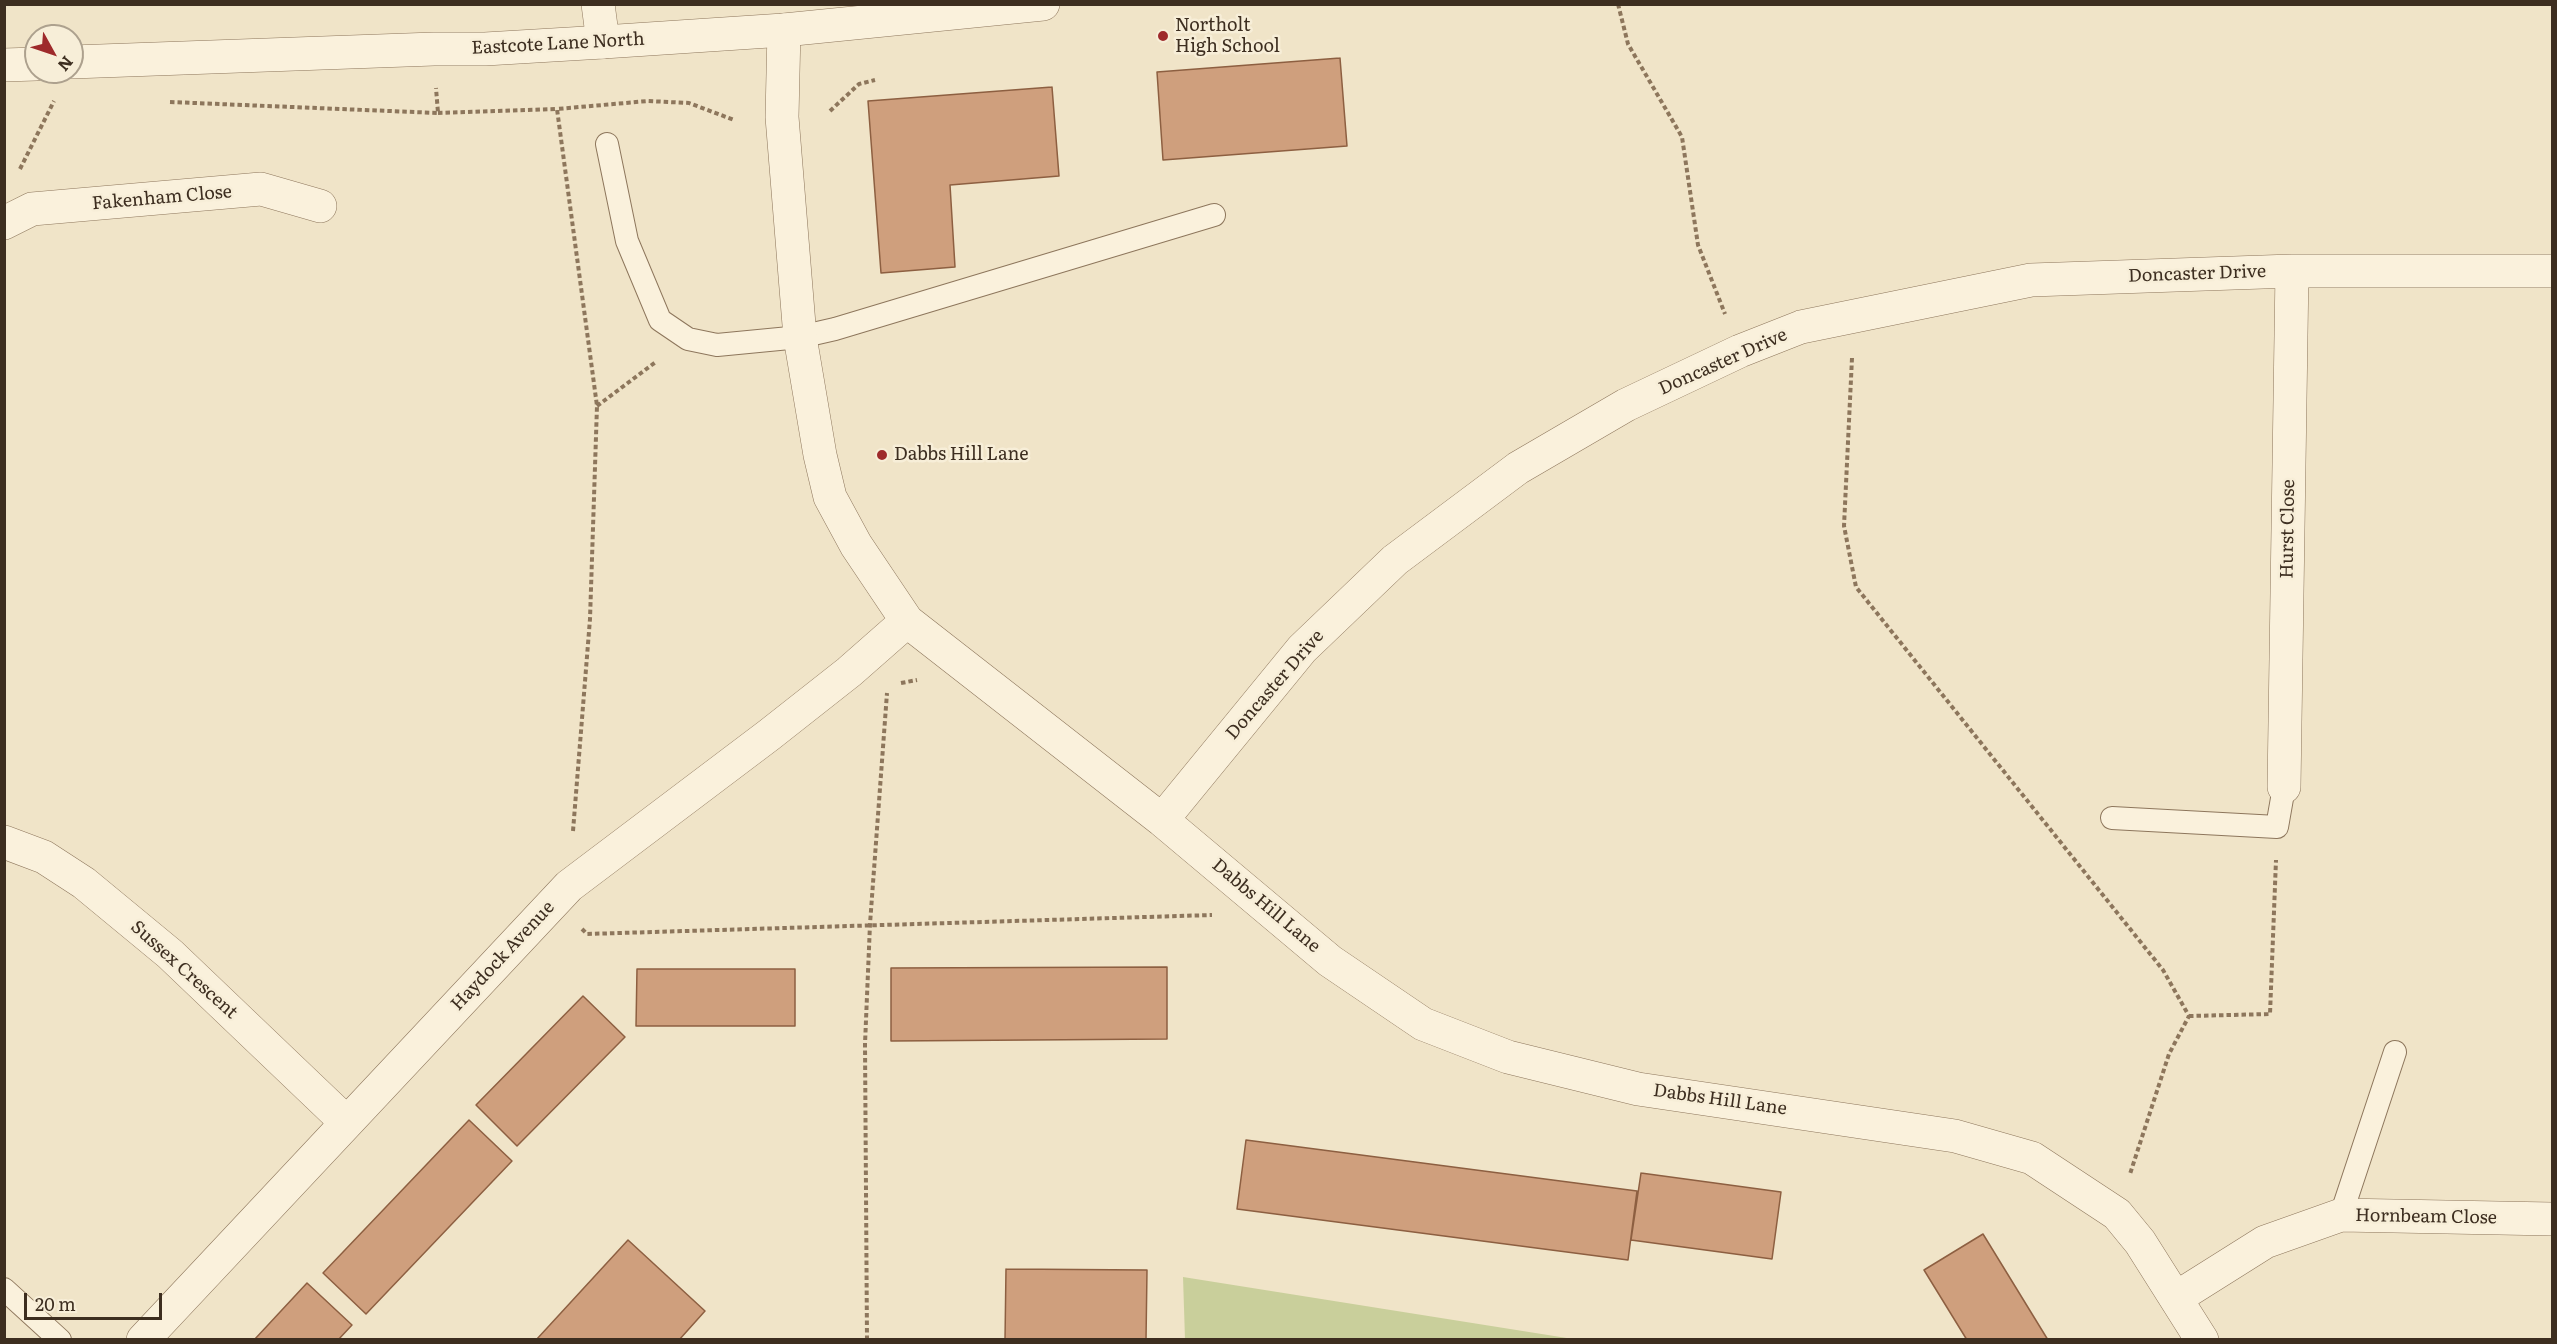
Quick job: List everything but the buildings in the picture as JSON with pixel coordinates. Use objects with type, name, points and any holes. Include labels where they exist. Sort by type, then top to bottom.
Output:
[{"type":"street","points":[[598,4],[603,42]]},
{"type":"street","name":"Eastcote Lane North","points":[[84,62],[485,49],[603,42],[784,30],[1043,4]]},
{"type":"street","name":"Dabbs Hill Lane","points":[[784,30],[783,117],[800,337],[820,455],[830,497],[856,545],[907,621],[1162,820],[1254,894],[1330,960],[1423,1024],[1508,1057],[1638,1089],[1954,1136],[2032,1158],[2117,1214],[2140,1242],[2202,1340]]},
{"type":"street","points":[[4,65],[24,64]]},
{"type":"street","name":"Fakenham Close","points":[[10,221],[32,209],[261,189],[320,206]]},
{"type":"street","name":"Doncaster Drive","points":[[1162,820],[1302,649],[1395,560],[1518,468],[1626,405],[1740,351],[1801,327],[2031,280],[2292,271],[2553,271]]},
{"type":"street","name":"Hurst Close","points":[[2284,787],[2292,271]]},
{"type":"street","name":"Haydock Avenue","points":[[143,1340],[561,894],[849,672],[907,621]]},
{"type":"street","name":"Sussex Crescent","points":[[4,842],[44,857],[84,883],[170,954],[346,1122]]},
{"type":"street","name":"Hornbeam Close","points":[[2176,1298],[2265,1242],[2342,1215],[2553,1219]]},
{"type":"lane","points":[[607,144],[627,240],[660,320],[688,339],[717,345],[800,337],[835,329],[1214,215]]},
{"type":"lane","points":[[2112,818],[2277,827],[2284,787]]},
{"type":"lane","points":[[2342,1215],[2395,1052]]},
{"type":"lane","points":[[4,1289],[60,1340]]},
{"type":"path","points":[[1618,4],[1628,44],[1682,137],[1698,245],[1740,351]]},
{"type":"path","points":[[830,111],[859,84],[875,80]]},
{"type":"path","points":[[10,221],[10,189],[56,98]]},
{"type":"path","points":[[437,101],[438,113]]},
{"type":"path","points":[[163,102],[438,113],[557,109],[648,101],[689,103],[734,120]]},
{"type":"path","points":[[557,109],[597,406],[590,619],[561,894],[587,934],[1239,914],[1254,894]]},
{"type":"path","points":[[1855,315],[1844,526],[1856,587],[2163,970],[2189,1016]]},
{"type":"path","points":[[597,406],[688,339]]},
{"type":"path","points":[[867,1340],[865,1044],[870,924],[888,685]]},
{"type":"path","points":[[2189,1016],[2270,1014],[2277,827]]},
{"type":"path","points":[[2117,1214],[2169,1054],[2189,1016]]},
{"type":"green space","points":[[1183,1277],[1573,1339],[1185,1339]]},
{"type":"place","name":"Northolt High School","points":[[1163,36]]},
{"type":"place","name":"Dabbs Hill Lane","points":[[882,455]]}]
